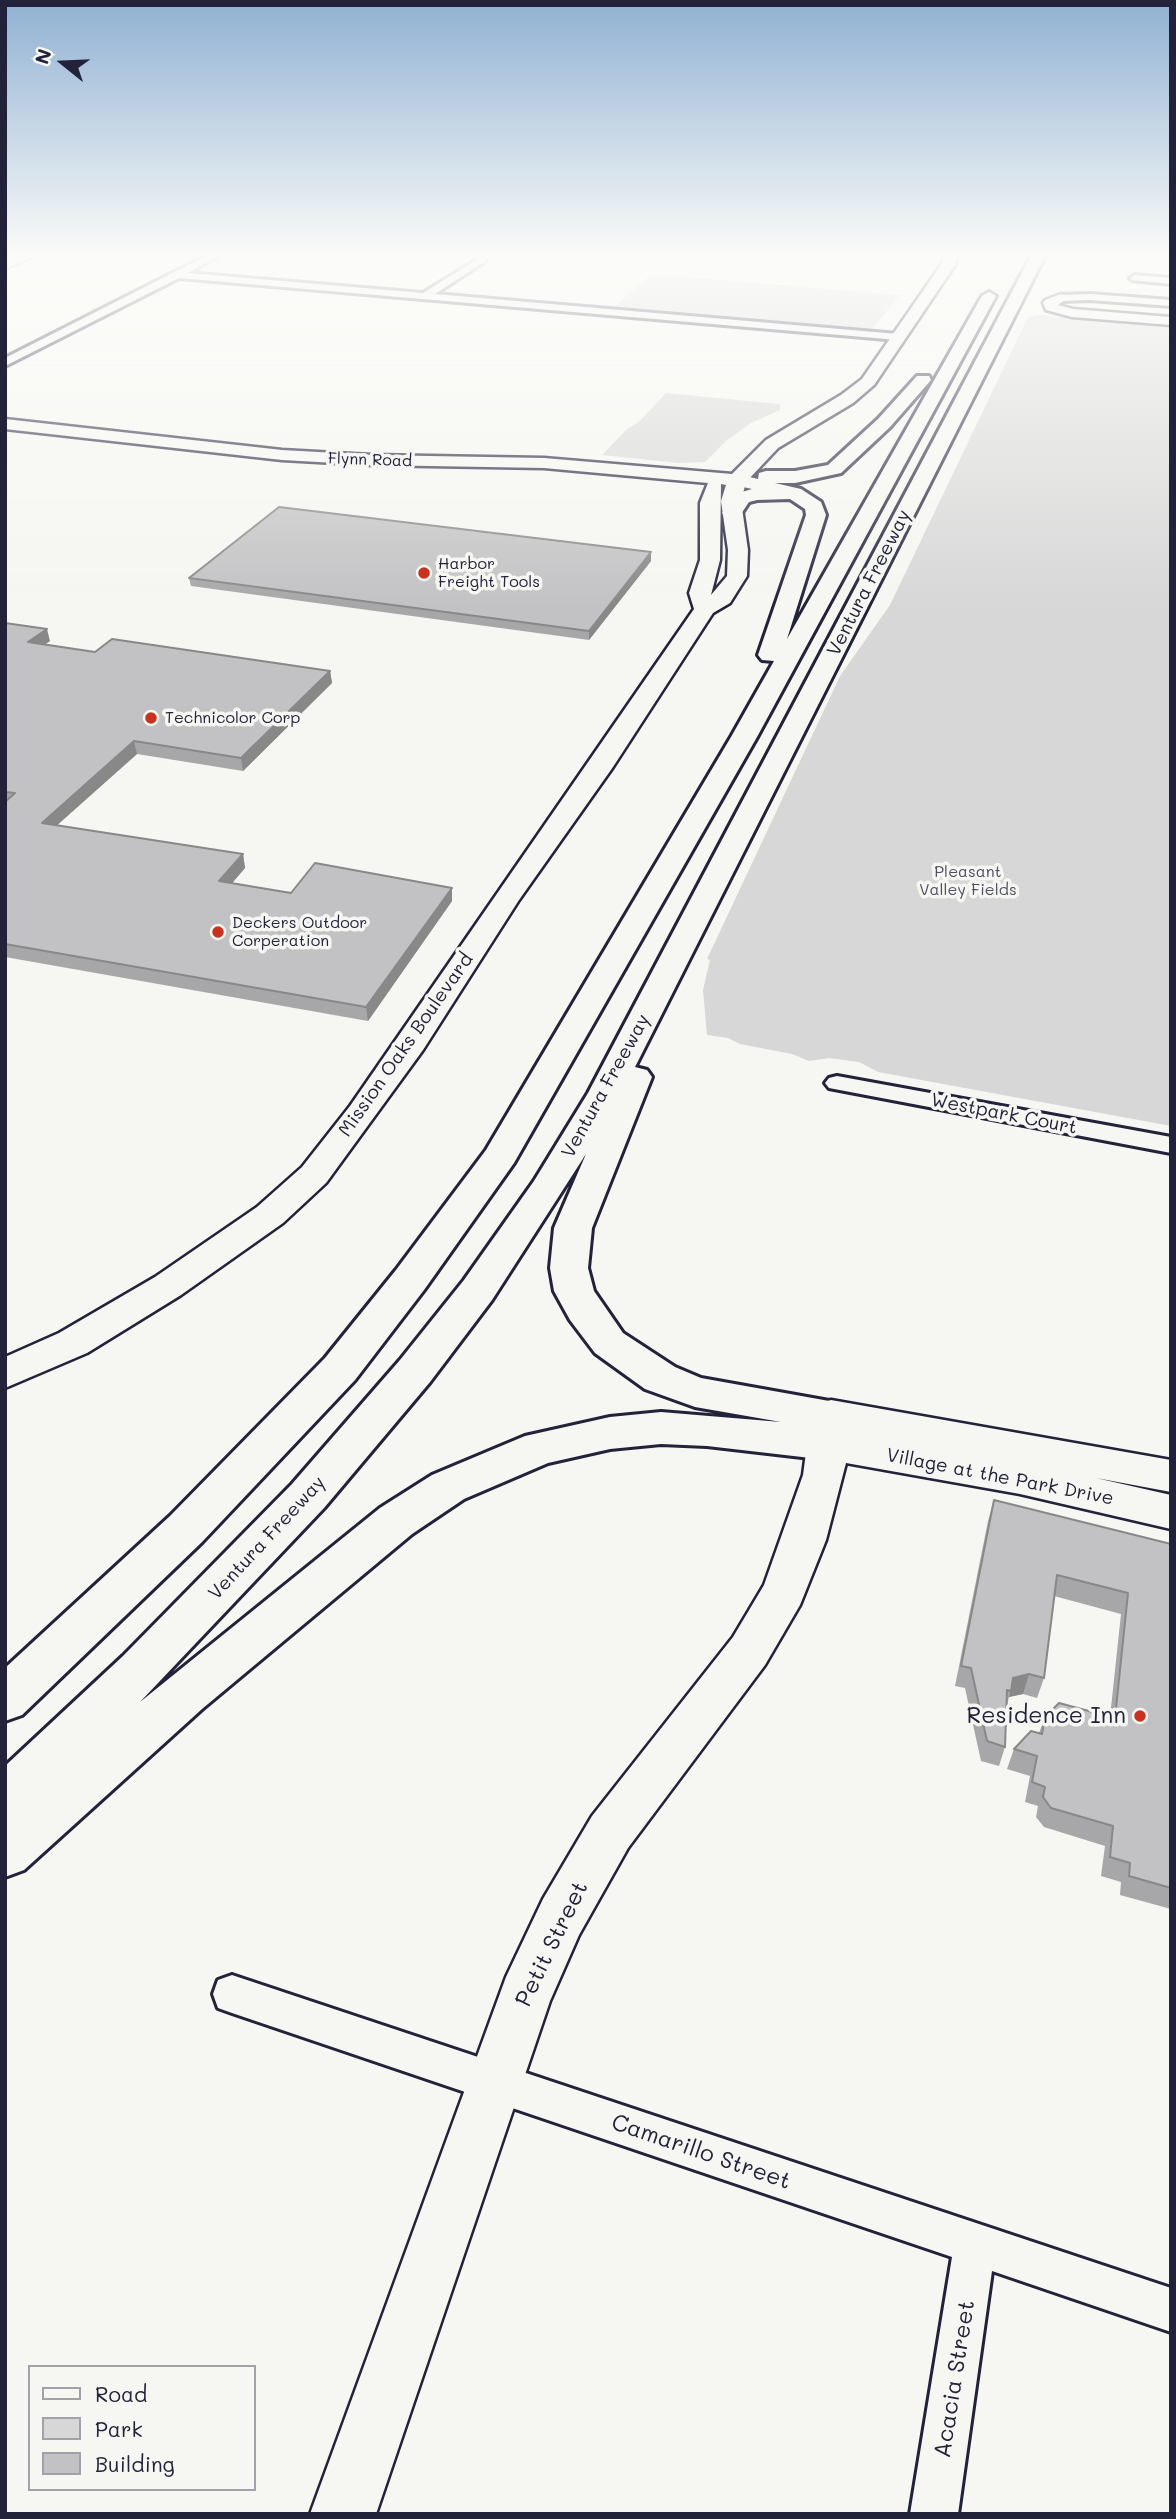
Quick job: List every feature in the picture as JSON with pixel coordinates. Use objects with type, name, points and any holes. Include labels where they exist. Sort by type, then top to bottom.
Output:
[{"type":"highway","points":[[728,473],[810,475],[834,468],[884,423],[930,372]]},
{"type":"highway","name":"Ventura Freeway","points":[[5,1700],[186,1530],[340,1369],[410,1280],[501,1155],[744,737],[947,372]]},
{"type":"highway","name":"Ventura Freeway","points":[[5,1800],[139,1671],[308,1496],[415,1371],[478,1290],[549,1187],[605,1093],[978,372]]},
{"type":"highway","points":[[750,452],[766,469],[810,475]]},
{"type":"highway","points":[[728,473],[806,499],[814,506],[816,514],[744,737]]},
{"type":"highway","points":[[732,513],[742,498],[757,494],[806,499]]},
{"type":"highway","points":[[672,965],[625,1106],[573,1228],[569,1268],[574,1291],[584,1310],[609,1343],[660,1378],[695,1392],[830,1429]]},
{"type":"highway","points":[[5,1852],[186,1694],[396,1521],[448,1487],[540,1448],[610,1433],[661,1428],[830,1429]]},
{"type":"main road","points":[[705,609],[700,593],[710,560],[709,503],[728,473],[750,452],[787,434],[861,388],[871,372]]},
{"type":"main road","name":"Flynn Road","points":[[5,425],[320,458],[544,463],[728,473]]},
{"type":"main road","name":"Mission Oaks Boulevard","points":[[5,1374],[73,1343],[168,1286],[270,1215],[314,1175],[407,1050],[506,899],[600,767],[705,609],[722,598],[737,576],[738,550],[728,473]]},
{"type":"main road","name":"Village at the Park Drive","points":[[830,1429],[1171,1476]]},
{"type":"main road","name":"Village at the Park Drive","points":[[830,1429],[1020,1478],[1171,1512]]},
{"type":"main road","name":"Petit Street","points":[[343,2514],[492,2083],[525,1996],[552,1936],[610,1832],[749,1651],[784,1592],[824,1475],[830,1429]]},
{"type":"street","name":"Westpark Court","points":[[837,1083],[1171,1145]]},
{"type":"street","name":"Camarillo Street","points":[[232,1994],[1171,2311]]},
{"type":"street","name":"Acacia Street","points":[[934,2514],[975,2244]]},
{"type":"green space","name":"Pleasant Valley Fields","points":[[1002,372],[1171,372],[1171,1126],[878,1072],[859,1062],[829,1058],[809,1061],[792,1054],[707,1035],[703,990],[710,960],[707,959],[840,676],[890,605]]},
{"type":"green space","points":[[666,393],[780,404],[780,410],[751,423],[727,440],[705,462],[678,463],[602,455]]},
{"type":"building","name":"Harbor Freight Tools","points":[[279,507],[651,552],[589,631],[189,578]]},
{"type":"building","points":[[5,623],[47,629],[28,642],[95,652],[112,639],[330,671],[241,758],[134,741],[42,823],[243,854],[219,881],[291,893],[315,863],[452,888],[366,1007],[5,944],[5,802],[15,793],[5,792]]},
{"type":"building","name":"Residence Inn","points":[[994,1500],[1171,1544],[1171,1888],[1129,1876],[1130,1863],[1110,1857],[1113,1826],[1051,1808],[1043,1797],[1045,1787],[1032,1782],[1037,1756],[1014,1749],[1031,1731],[1042,1734],[1045,1717],[1059,1703],[1115,1718],[1128,1593],[1057,1575],[1044,1678],[1029,1674],[1013,1678],[1011,1691],[1007,1690],[1005,1747],[987,1741],[971,1668],[961,1666]]},
{"type":"place","name":"Harbor Freight Tools","points":[[424,573]]},
{"type":"place","name":"Technicolor Corp","points":[[151,718]]},
{"type":"place","name":"Deckers Outdoor Corperation","points":[[218,932]]},
{"type":"place","name":"Residence Inn","points":[[1140,1716]]}]
